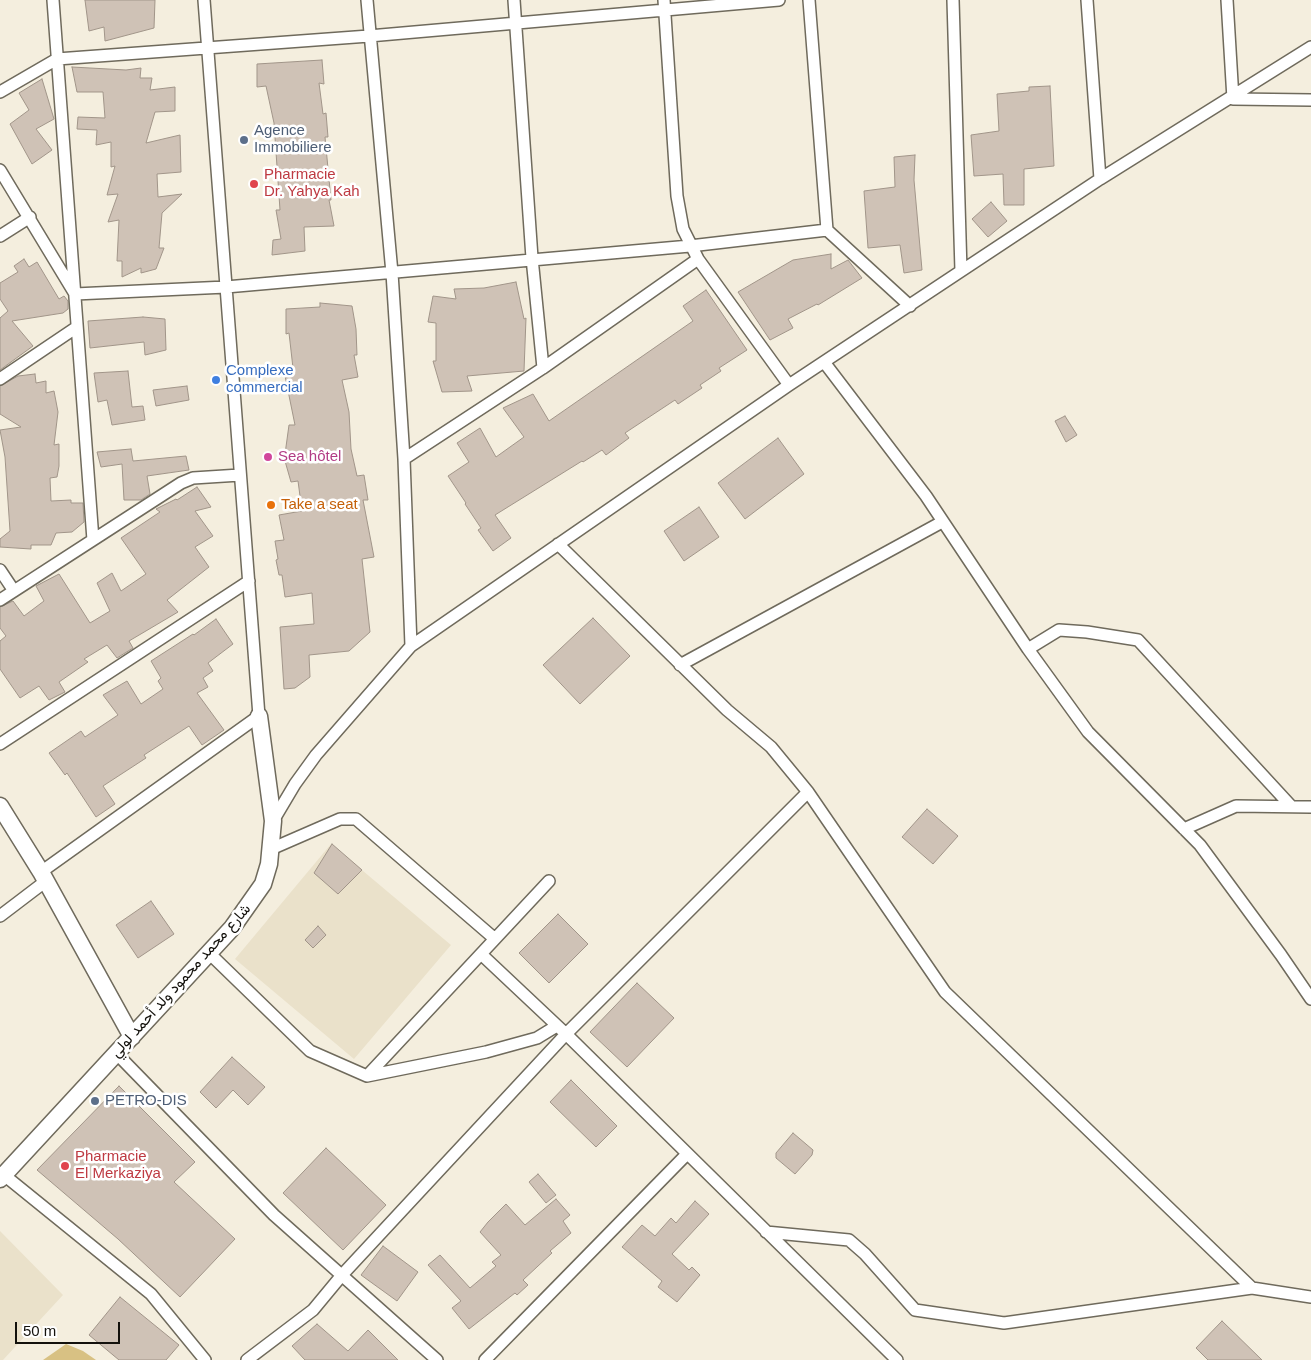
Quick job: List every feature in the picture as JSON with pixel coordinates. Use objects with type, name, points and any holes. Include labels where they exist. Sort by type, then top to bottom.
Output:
[{"type":"street","points":[[53,0],[93,540]]},
{"type":"street","points":[[0,916],[44,876],[259,716],[204,0]]},
{"type":"street","points":[[366,0],[392,272],[404,459],[411,646]]},
{"type":"street","points":[[514,0],[532,258],[543,368]]},
{"type":"street","points":[[0,92],[57,58],[369,36],[664,5],[779,0]]},
{"type":"street","points":[[809,0],[827,230],[910,306]]},
{"type":"street","points":[[952,0],[962,272]]},
{"type":"street","points":[[1086,0],[1100,179]]},
{"type":"street","points":[[1227,0],[1233,98]]},
{"type":"street","points":[[664,5],[679,210],[690,246],[790,384]]},
{"type":"street","points":[[274,821],[295,784],[316,755],[411,646],[790,384],[1100,179],[1311,48]]},
{"type":"street","points":[[1233,98],[1311,100]]},
{"type":"street","points":[[0,170],[75,294]]},
{"type":"street","points":[[0,236],[30,217]]},
{"type":"street","points":[[75,294],[226,287],[532,258],[690,246],[827,230]]},
{"type":"street","points":[[404,459],[543,368],[698,259]]},
{"type":"street","points":[[0,378],[77,326]]},
{"type":"street","points":[[824,362],[926,496],[1028,649],[1088,732],[1206,852],[1311,999]]},
{"type":"street","points":[[0,600],[181,483],[193,478],[240,475]]},
{"type":"street","points":[[680,664],[942,522]]},
{"type":"street","points":[[558,544],[727,710],[770,747],[808,792],[945,992],[1252,1288]]},
{"type":"street","points":[[0,570],[14,591]]},
{"type":"street","points":[[0,744],[249,581]]},
{"type":"street","points":[[1028,649],[1059,630],[1087,632],[1138,640],[1290,805]]},
{"type":"street","name":"شارع محمد محمود ولد أحمد لولي","points":[[2,1177],[209,953],[246,909],[263,884],[271,849],[274,821],[259,716]]},
{"type":"street","points":[[247,1360],[313,1310],[342,1275],[566,1034],[808,792]]},
{"type":"street","points":[[1184,829],[1236,806],[1290,805],[1311,807]]},
{"type":"street","points":[[0,806],[44,876],[132,1037]]},
{"type":"street","points":[[271,849],[340,819],[356,819],[495,939]]},
{"type":"street","points":[[367,1076],[549,881]]},
{"type":"street","points":[[209,953],[310,1051],[367,1076],[486,1052],[537,1038],[555,1026]]},
{"type":"street","points":[[481,954],[555,1026],[566,1034],[897,1360]]},
{"type":"street","points":[[117,1054],[274,1215],[437,1360]]},
{"type":"street","points":[[485,1360],[687,1154]]},
{"type":"street","points":[[2,1177],[151,1294],[205,1360]]},
{"type":"street","points":[[766,1232],[849,1240],[865,1254],[915,1310],[1004,1322],[1252,1288],[1311,1297]]},
{"type":"street","points":[[879,1360],[886,1350]]},
{"type":"shaded area","points":[[331,844],[451,945],[354,1059],[235,959]]},
{"type":"shaded area","points":[[0,1231],[63,1295],[3,1360],[0,1360]]},
{"type":"shaded area","points":[[66,1344],[83,1351],[96,1360],[43,1360]]},
{"type":"building","points":[[85,0],[155,0],[154,28],[105,41],[104,27],[89,31]]},
{"type":"building","points":[[322,60],[324,84],[319,83],[323,114],[326,113],[328,137],[325,137],[331,200],[329,200],[334,226],[304,227],[305,251],[272,255],[273,240],[281,239],[276,210],[280,210],[274,123],[266,86],[257,87],[257,64]]},
{"type":"building","points":[[72,67],[126,70],[141,68],[140,78],[152,78],[150,90],[175,87],[175,111],[155,112],[146,143],[180,135],[181,172],[157,174],[158,197],[182,194],[162,213],[159,248],[164,248],[156,269],[141,273],[141,268],[122,277],[122,261],[117,261],[119,220],[108,222],[118,194],[107,195],[115,166],[111,167],[111,142],[96,145],[97,130],[77,129],[78,117],[105,118],[103,92],[77,92]]},
{"type":"building","points":[[42,79],[54,119],[36,129],[52,150],[32,164],[10,124],[29,110],[19,93]]},
{"type":"building","points":[[1050,86],[1054,166],[1024,169],[1024,205],[1004,205],[1003,174],[974,176],[971,135],[999,131],[997,94],[1029,91],[1029,87]]},
{"type":"building","points":[[915,155],[914,180],[922,270],[904,273],[900,245],[868,248],[864,191],[895,187],[894,157]]},
{"type":"building","points":[[991,202],[1007,221],[988,237],[972,219]]},
{"type":"building","points":[[831,254],[831,269],[848,260],[862,278],[818,305],[788,319],[793,328],[770,340],[738,292],[793,260]]},
{"type":"building","points":[[24,259],[29,267],[37,262],[59,299],[64,296],[68,301],[68,309],[63,313],[12,321],[33,346],[0,370],[0,318],[8,311],[0,299],[0,283],[18,272],[14,266]]},
{"type":"building","points":[[516,282],[524,319],[526,318],[524,371],[467,376],[472,391],[442,392],[433,361],[436,361],[436,323],[428,322],[433,296],[456,299],[454,289],[484,288]]},
{"type":"building","points":[[706,290],[747,350],[719,368],[721,371],[700,385],[702,388],[678,404],[675,400],[625,433],[629,438],[606,455],[602,450],[495,515],[511,538],[493,551],[478,530],[481,528],[448,476],[469,462],[457,443],[480,428],[496,457],[524,437],[503,408],[533,394],[549,421],[693,321],[683,306]]},
{"type":"building","points":[[320,303],[352,306],[356,329],[357,355],[354,355],[358,377],[342,380],[349,412],[351,449],[357,476],[364,475],[368,500],[363,500],[374,557],[362,559],[370,632],[349,651],[309,655],[310,677],[295,688],[284,689],[280,627],[314,624],[312,593],[285,597],[282,575],[279,575],[276,560],[278,559],[275,541],[284,540],[279,515],[302,511],[298,481],[291,482],[283,454],[285,454],[289,425],[295,425],[284,371],[293,368],[289,333],[286,334],[286,309],[320,307]]},
{"type":"building","points":[[143,317],[165,319],[166,350],[145,355],[144,342],[90,348],[88,321]]},
{"type":"building","points":[[128,371],[132,407],[143,406],[145,420],[112,425],[107,400],[98,402],[94,373]]},
{"type":"building","points":[[35,374],[36,383],[46,381],[46,393],[54,391],[58,412],[54,445],[59,444],[59,466],[57,477],[50,478],[51,501],[71,500],[71,503],[83,503],[84,522],[72,532],[56,533],[51,545],[31,545],[31,549],[0,547],[0,539],[10,531],[5,457],[0,430],[21,427],[0,414],[0,386],[18,376]]},
{"type":"building","points":[[187,386],[189,400],[156,406],[153,390]]},
{"type":"building","points":[[1065,416],[1077,435],[1066,442],[1055,421]]},
{"type":"building","points":[[778,438],[804,474],[745,519],[718,483]]},
{"type":"building","points":[[131,449],[133,461],[186,456],[189,470],[147,476],[150,494],[141,500],[124,500],[122,464],[101,467],[97,452]]},
{"type":"building","points":[[197,487],[211,507],[195,511],[213,536],[195,547],[209,567],[167,600],[178,612],[129,641],[133,648],[117,658],[107,645],[84,659],[88,662],[59,682],[65,692],[49,700],[39,686],[20,698],[0,669],[0,641],[6,636],[0,628],[0,607],[13,601],[24,616],[44,601],[36,586],[59,574],[90,623],[110,611],[97,583],[112,573],[121,591],[146,574],[121,538],[160,512],[156,509],[177,500]]},
{"type":"building","points":[[699,507],[719,537],[684,561],[664,531]]},
{"type":"building","points":[[593,618],[630,656],[580,704],[543,665]]},
{"type":"building","points":[[216,619],[233,644],[208,663],[213,671],[203,678],[208,687],[197,693],[224,730],[202,745],[189,726],[144,755],[146,758],[103,786],[115,804],[96,817],[67,773],[65,775],[49,753],[81,731],[85,737],[118,715],[103,695],[127,681],[141,704],[163,689],[158,681],[161,678],[151,661]]},
{"type":"building","points":[[927,809],[958,836],[933,864],[902,837]]},
{"type":"building","points":[[332,844],[362,870],[338,894],[314,873]]},
{"type":"building","points":[[151,901],[174,934],[138,958],[116,925]]},
{"type":"building","points":[[558,914],[588,944],[549,983],[519,953]]},
{"type":"building","points":[[318,926],[326,935],[313,948],[305,940]]},
{"type":"building","points":[[637,983],[674,1018],[627,1067],[590,1032]]},
{"type":"building","points":[[232,1057],[265,1087],[248,1105],[233,1090],[216,1108],[200,1092]]},
{"type":"building","points":[[571,1080],[617,1126],[596,1147],[550,1102]]},
{"type":"building","points":[[119,1086],[195,1162],[174,1182],[235,1239],[180,1297],[118,1239],[37,1170]]},
{"type":"building","points":[[793,1133],[813,1150],[812,1155],[795,1174],[776,1158],[776,1153]]},
{"type":"building","points":[[326,1148],[386,1205],[343,1250],[283,1193]]},
{"type":"building","points":[[538,1174],[556,1195],[546,1203],[529,1182]]},
{"type":"building","points":[[556,1199],[570,1215],[563,1221],[571,1233],[550,1251],[552,1253],[523,1280],[528,1285],[469,1329],[452,1308],[461,1301],[428,1265],[440,1255],[470,1288],[496,1266],[492,1262],[501,1255],[480,1232],[488,1222],[506,1204],[525,1225]]},
{"type":"building","points":[[695,1201],[709,1214],[672,1254],[689,1270],[692,1267],[700,1275],[677,1302],[658,1287],[662,1281],[622,1247],[642,1225],[655,1236],[671,1218],[676,1223]]},
{"type":"building","points":[[383,1246],[418,1272],[397,1301],[361,1275]]},
{"type":"building","points":[[120,1297],[179,1345],[166,1360],[119,1360],[89,1335]]},
{"type":"building","points":[[1222,1321],[1262,1360],[1208,1360],[1196,1348]]},
{"type":"building","points":[[317,1324],[348,1351],[368,1330],[398,1360],[305,1360],[292,1346]]},
{"type":"place","name":"Agence Immobiliere","points":[[244,140]]},
{"type":"place","name":"Pharmacie Dr. Yahya Kah","points":[[254,184]]},
{"type":"place","name":"Complexe commercial","points":[[216,380]]},
{"type":"place","name":"Sea hôtel","points":[[268,457]]},
{"type":"place","name":"Take a seat","points":[[271,505]]},
{"type":"place","name":"PETRO-DIS","points":[[95,1101]]},
{"type":"place","name":"Pharmacie El Merkaziya","points":[[65,1166]]}]
